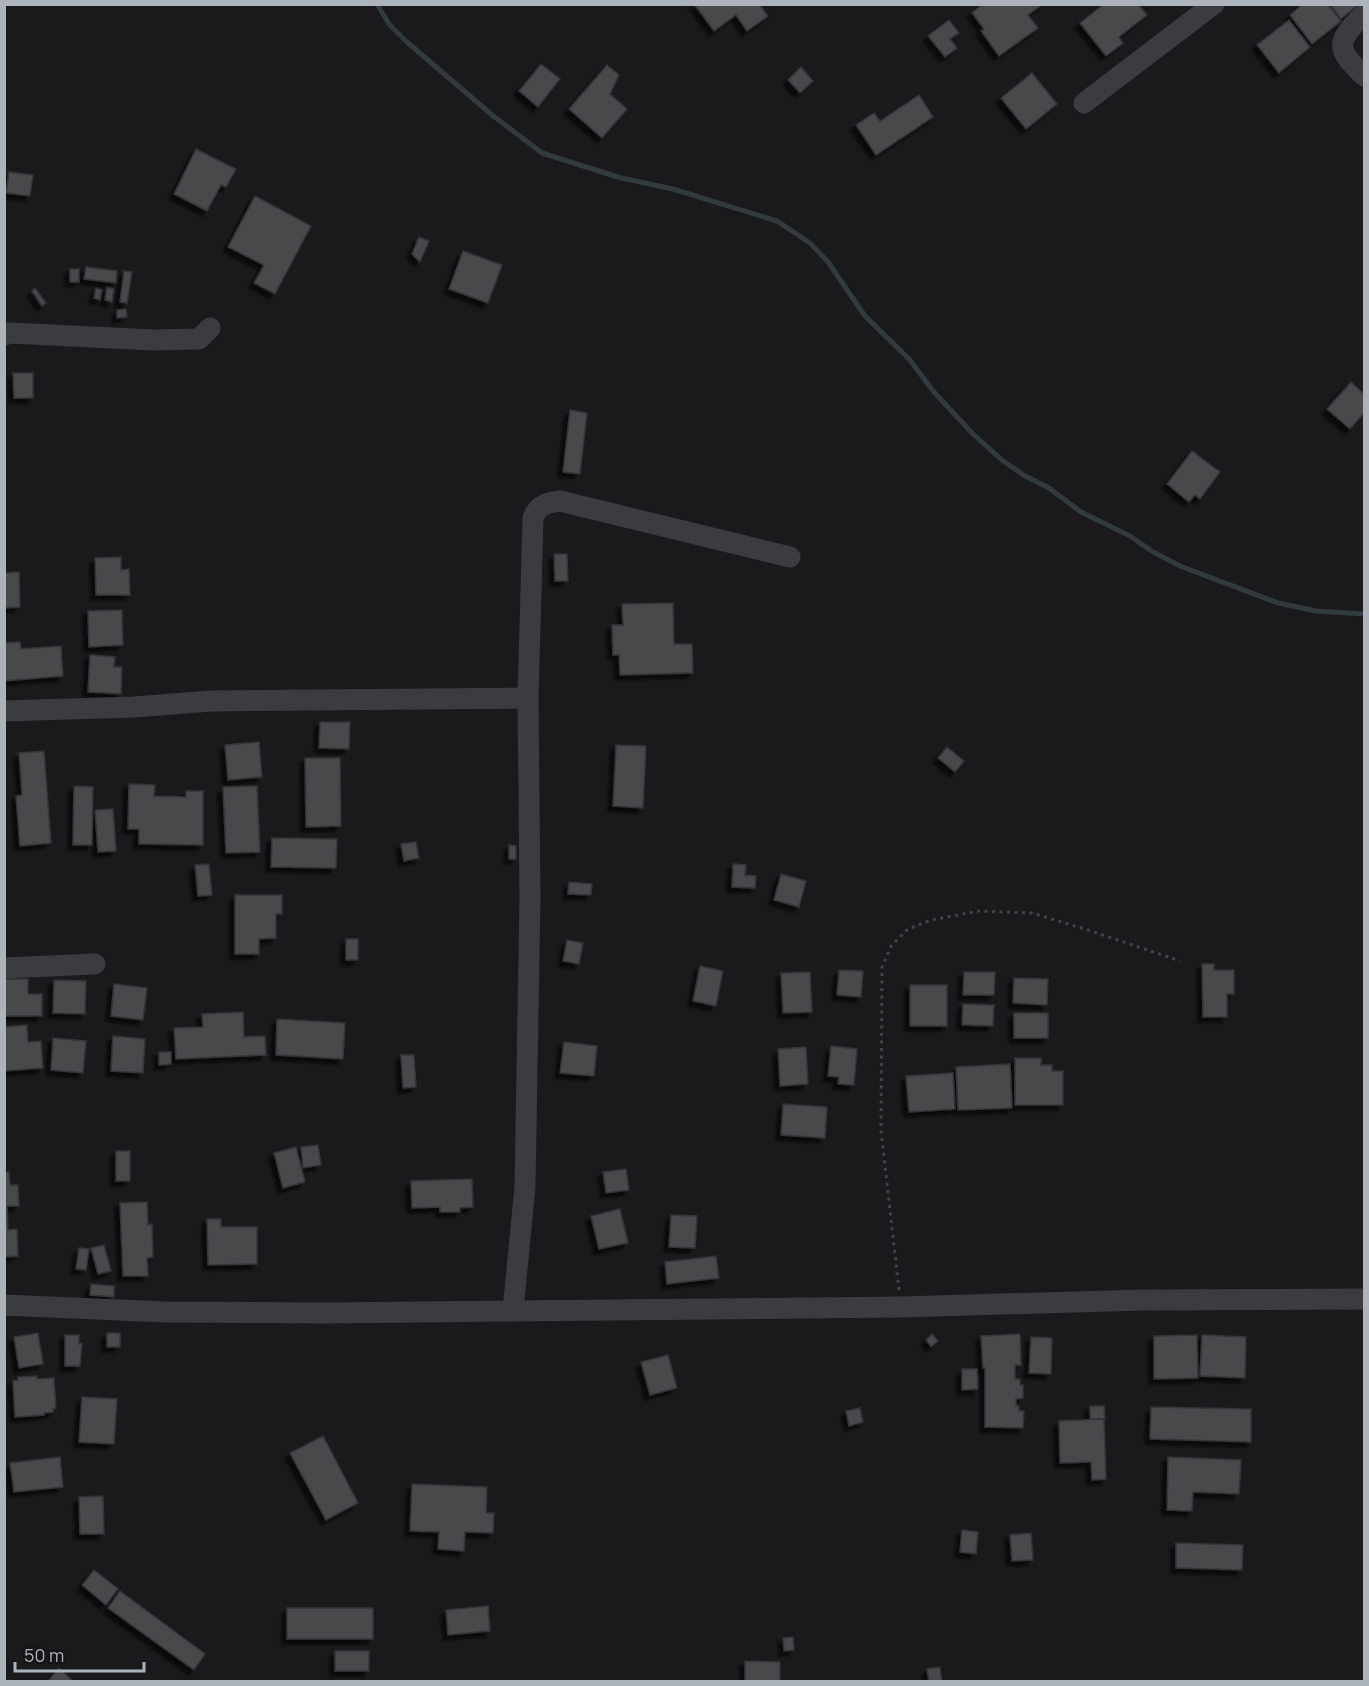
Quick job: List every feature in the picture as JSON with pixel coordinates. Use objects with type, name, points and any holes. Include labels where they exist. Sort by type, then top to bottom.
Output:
[{"type":"street","points":[[1084,103],[1214,4]]},
{"type":"street","points":[[1365,14],[1345,34],[1342,42],[1347,57],[1365,76]]},
{"type":"street","points":[[4,335],[10,333],[153,340],[199,339],[210,328]]},
{"type":"street","points":[[513,1310],[525,1187],[530,896],[528,698],[532,524],[537,508],[547,503],[560,501],[790,557]]},
{"type":"street","points":[[4,711],[211,702],[528,698]]},
{"type":"street","points":[[4,968],[95,964]]},
{"type":"street","points":[[4,1305],[165,1312],[325,1313],[901,1307],[1143,1300],[1365,1299]]},
{"type":"path","points":[[901,1307],[881,1130],[882,967],[891,946],[908,929],[931,920],[979,911],[1032,914],[1180,961]]},
{"type":"building","points":[[694,4],[759,4],[768,16],[747,31],[736,15],[714,31]]},
{"type":"building","points":[[983,4],[1043,4],[1028,15],[1038,28],[999,56],[981,31],[984,29],[972,13]]},
{"type":"building","points":[[1104,4],[1138,4],[1147,15],[1119,37],[1123,43],[1106,56],[1080,23]]},
{"type":"building","points":[[1303,4],[1328,4],[1341,21],[1312,44],[1290,15]]},
{"type":"building","points":[[1330,4],[1359,4],[1341,19]]},
{"type":"building","points":[[949,20],[959,33],[950,39],[957,48],[945,57],[928,36]]},
{"type":"building","points":[[1289,20],[1310,47],[1279,73],[1257,45]]},
{"type":"building","points":[[541,64],[560,79],[538,107],[519,91]]},
{"type":"building","points":[[607,65],[619,75],[610,94],[627,109],[602,138],[569,109]]},
{"type":"building","points":[[801,67],[813,81],[800,93],[788,80]]},
{"type":"building","points":[[1032,73],[1057,104],[1026,129],[1001,98]]},
{"type":"building","points":[[919,95],[933,117],[876,155],[856,125],[874,113],[880,121]]},
{"type":"building","points":[[196,149],[236,169],[226,187],[221,185],[207,211],[174,194]]},
{"type":"building","points":[[9,172],[33,175],[30,196],[6,193]]},
{"type":"building","points":[[255,196],[311,226],[275,294],[254,283],[264,265],[228,247]]},
{"type":"building","points":[[419,237],[429,241],[420,262],[412,254]]},
{"type":"building","points":[[463,251],[502,265],[488,303],[449,289]]},
{"type":"building","points":[[86,267],[117,271],[116,283],[84,279]]},
{"type":"building","points":[[70,269],[79,269],[79,282],[70,282]]},
{"type":"building","points":[[124,271],[132,272],[127,303],[120,302]]},
{"type":"building","points":[[107,287],[114,289],[112,302],[105,300]]},
{"type":"building","points":[[35,288],[46,303],[42,306],[32,291]]},
{"type":"building","points":[[96,288],[102,290],[100,300],[94,298]]},
{"type":"building","points":[[126,309],[127,317],[117,318],[117,310]]},
{"type":"building","points":[[13,373],[33,373],[33,398],[14,398]]},
{"type":"building","points":[[1351,382],[1364,394],[1364,413],[1350,429],[1327,409]]},
{"type":"building","points":[[570,410],[587,413],[580,474],[563,472]]},
{"type":"building","points":[[1192,451],[1220,472],[1200,499],[1195,495],[1189,502],[1167,484]]},
{"type":"building","points":[[554,554],[567,554],[568,581],[555,581]]},
{"type":"building","points":[[121,557],[121,570],[129,569],[130,595],[96,595],[95,558]]},
{"type":"building","points":[[19,572],[20,607],[4,608],[4,573]]},
{"type":"building","points":[[673,603],[674,644],[692,644],[693,673],[620,675],[619,655],[613,655],[612,625],[623,625],[622,604]]},
{"type":"building","points":[[122,610],[123,645],[89,647],[88,611]]},
{"type":"building","points":[[20,642],[21,649],[61,646],[63,676],[4,681],[4,643]]},
{"type":"building","points":[[90,655],[115,657],[114,667],[122,667],[121,694],[88,692]]},
{"type":"building","points":[[320,722],[350,722],[349,749],[319,748]]},
{"type":"building","points":[[259,742],[262,777],[228,780],[225,745]]},
{"type":"building","points":[[616,745],[646,746],[643,808],[613,806]]},
{"type":"building","points":[[947,747],[964,761],[955,772],[938,758]]},
{"type":"building","points":[[44,751],[51,843],[20,846],[16,796],[22,795],[19,753]]},
{"type":"building","points":[[305,758],[340,758],[341,826],[306,827]]},
{"type":"building","points":[[129,784],[155,785],[154,796],[186,797],[186,791],[203,791],[203,845],[139,844],[139,829],[128,829]]},
{"type":"building","points":[[74,786],[93,787],[92,845],[73,845]]},
{"type":"building","points":[[257,786],[260,852],[226,853],[223,787]]},
{"type":"building","points":[[113,809],[116,851],[98,852],[95,810]]},
{"type":"building","points":[[272,838],[337,839],[336,868],[271,867]]},
{"type":"building","points":[[416,842],[419,858],[404,861],[401,844]]},
{"type":"building","points":[[509,845],[516,846],[516,859],[509,859]]},
{"type":"building","points":[[209,864],[212,895],[198,896],[195,865]]},
{"type":"building","points":[[733,864],[746,865],[745,875],[756,876],[755,888],[732,887]]},
{"type":"building","points":[[781,874],[806,881],[799,907],[774,900]]},
{"type":"building","points":[[569,882],[592,884],[591,895],[568,894]]},
{"type":"building","points":[[235,895],[282,895],[282,914],[276,914],[276,938],[259,939],[259,954],[235,954]]},
{"type":"building","points":[[346,939],[358,939],[358,960],[346,960]]},
{"type":"building","points":[[567,940],[583,943],[579,964],[563,961]]},
{"type":"building","points":[[1202,964],[1214,964],[1214,970],[1234,970],[1234,994],[1227,994],[1227,1017],[1203,1017]]},
{"type":"building","points":[[700,966],[723,971],[716,1006],[693,1001]]},
{"type":"building","points":[[839,970],[863,971],[861,997],[837,995]]},
{"type":"building","points":[[810,972],[812,1012],[783,1013],[781,973]]},
{"type":"building","points":[[964,972],[995,972],[994,995],[963,995]]},
{"type":"building","points":[[1014,978],[1048,979],[1047,1005],[1013,1003]]},
{"type":"building","points":[[4,979],[28,979],[28,994],[42,994],[42,1016],[4,1016]]},
{"type":"building","points":[[54,980],[86,981],[85,1014],[53,1013]]},
{"type":"building","points":[[114,984],[147,988],[143,1020],[111,1016]]},
{"type":"building","points":[[910,985],[947,985],[947,1026],[910,1026]]},
{"type":"building","points":[[963,1004],[994,1005],[993,1026],[962,1025]]},
{"type":"building","points":[[243,1012],[244,1037],[265,1036],[266,1055],[176,1059],[174,1028],[203,1027],[202,1014]]},
{"type":"building","points":[[1014,1013],[1048,1013],[1048,1038],[1014,1038]]},
{"type":"building","points":[[277,1019],[345,1023],[343,1059],[276,1055]]},
{"type":"building","points":[[27,1025],[28,1042],[41,1041],[43,1068],[4,1071],[4,1027]]},
{"type":"building","points":[[113,1036],[145,1039],[143,1073],[111,1071]]},
{"type":"building","points":[[53,1038],[86,1041],[83,1073],[51,1070]]},
{"type":"building","points":[[564,1042],[597,1046],[594,1076],[560,1073]]},
{"type":"building","points":[[831,1046],[857,1049],[854,1085],[838,1084],[839,1077],[828,1076]]},
{"type":"building","points":[[806,1047],[808,1084],[780,1086],[778,1049]]},
{"type":"building","points":[[159,1052],[171,1052],[171,1064],[159,1065]]},
{"type":"building","points":[[401,1055],[414,1055],[416,1087],[403,1088]]},
{"type":"building","points":[[1015,1058],[1041,1058],[1041,1065],[1052,1065],[1052,1071],[1063,1071],[1063,1105],[1015,1105]]},
{"type":"building","points":[[1010,1064],[1012,1108],[958,1110],[956,1067]]},
{"type":"building","points":[[953,1073],[955,1109],[909,1112],[906,1076]]},
{"type":"building","points":[[783,1104],[827,1107],[825,1138],[781,1135]]},
{"type":"building","points":[[318,1145],[321,1165],[303,1168],[301,1147]]},
{"type":"building","points":[[296,1147],[305,1182],[283,1188],[274,1153]]},
{"type":"building","points":[[116,1151],[130,1151],[130,1181],[116,1181]]},
{"type":"building","points":[[626,1169],[629,1190],[606,1193],[603,1172]]},
{"type":"building","points":[[4,1172],[9,1172],[10,1185],[18,1185],[19,1206],[7,1206],[8,1230],[17,1229],[18,1256],[4,1257]]},
{"type":"building","points":[[472,1179],[473,1207],[460,1208],[460,1212],[440,1212],[440,1207],[412,1208],[411,1181]]},
{"type":"building","points":[[147,1202],[148,1225],[152,1224],[153,1257],[147,1258],[148,1276],[123,1276],[120,1203]]},
{"type":"building","points":[[620,1209],[628,1243],[599,1249],[591,1216]]},
{"type":"building","points":[[671,1215],[697,1216],[695,1248],[669,1247]]},
{"type":"building","points":[[207,1219],[221,1219],[221,1227],[257,1227],[257,1264],[208,1265]]},
{"type":"building","points":[[104,1245],[111,1271],[98,1274],[91,1248]]},
{"type":"building","points":[[79,1248],[89,1249],[86,1270],[76,1269]]},
{"type":"building","points":[[716,1256],[719,1278],[667,1284],[665,1262]]},
{"type":"building","points":[[91,1284],[114,1286],[114,1297],[90,1295]]},
{"type":"building","points":[[38,1333],[43,1364],[19,1368],[14,1337]]},
{"type":"building","points":[[107,1333],[120,1333],[120,1347],[107,1347]]},
{"type":"building","points":[[932,1334],[938,1341],[931,1347],[926,1340]]},
{"type":"building","points":[[1020,1334],[1021,1365],[1015,1365],[1015,1379],[1020,1379],[1020,1385],[1023,1385],[1023,1398],[1016,1399],[1016,1406],[1019,1406],[1019,1411],[1024,1411],[1023,1428],[985,1427],[985,1368],[983,1368],[981,1336]]},
{"type":"building","points":[[65,1335],[79,1335],[79,1344],[82,1343],[80,1366],[65,1366]]},
{"type":"building","points":[[1197,1335],[1198,1378],[1154,1379],[1154,1336]]},
{"type":"building","points":[[1202,1335],[1246,1337],[1245,1378],[1200,1376]]},
{"type":"building","points":[[1031,1337],[1052,1338],[1051,1374],[1029,1373]]},
{"type":"building","points":[[668,1355],[677,1388],[650,1395],[641,1362]]},
{"type":"building","points":[[962,1369],[977,1369],[978,1389],[962,1390]]},
{"type":"building","points":[[37,1376],[37,1379],[54,1378],[56,1409],[44,1415],[15,1417],[13,1381],[18,1380],[18,1377]]},
{"type":"building","points":[[82,1397],[117,1399],[114,1444],[79,1442]]},
{"type":"building","points":[[1090,1406],[1104,1406],[1105,1419],[1090,1419]]},
{"type":"building","points":[[1151,1407],[1251,1409],[1251,1442],[1150,1439]]},
{"type":"building","points":[[860,1408],[863,1422],[849,1426],[846,1411]]},
{"type":"building","points":[[1104,1419],[1106,1479],[1092,1480],[1091,1462],[1060,1463],[1059,1421]]},
{"type":"building","points":[[323,1436],[358,1503],[326,1520],[290,1453]]},
{"type":"building","points":[[60,1457],[63,1487],[14,1492],[10,1463]]},
{"type":"building","points":[[1168,1457],[1241,1460],[1239,1494],[1193,1492],[1192,1511],[1167,1510]]},
{"type":"building","points":[[412,1484],[487,1487],[486,1513],[494,1513],[493,1533],[465,1532],[464,1551],[438,1549],[439,1532],[410,1531]]},
{"type":"building","points":[[103,1496],[104,1534],[80,1534],[79,1497]]},
{"type":"building","points":[[962,1530],[978,1532],[976,1554],[960,1552]]},
{"type":"building","points":[[1031,1533],[1033,1560],[1012,1561],[1010,1535]]},
{"type":"building","points":[[1176,1543],[1243,1545],[1242,1570],[1176,1568]]},
{"type":"building","points":[[94,1570],[118,1589],[106,1605],[82,1585]]},
{"type":"building","points":[[120,1591],[205,1654],[194,1670],[108,1608]]},
{"type":"building","points":[[488,1606],[490,1631],[448,1635],[446,1610]]},
{"type":"building","points":[[287,1608],[373,1608],[373,1639],[287,1639]]},
{"type":"building","points":[[793,1637],[794,1650],[784,1651],[783,1638]]},
{"type":"building","points":[[335,1651],[369,1651],[369,1671],[335,1671]]},
{"type":"building","points":[[745,1661],[780,1662],[780,1682],[745,1682]]},
{"type":"building","points":[[940,1667],[942,1682],[929,1682],[927,1669]]},
{"type":"building","points":[[59,1668],[74,1682],[47,1682]]},
{"type":"waterway","points":[[377,4],[389,24],[408,43],[492,115],[542,153],[621,178],[673,189],[777,221],[810,243],[828,262],[865,316],[910,360],[933,391],[973,434],[1003,461],[1049,488],[1081,512],[1130,536],[1153,552],[1180,566],[1278,603],[1316,611],[1364,614]]}]
